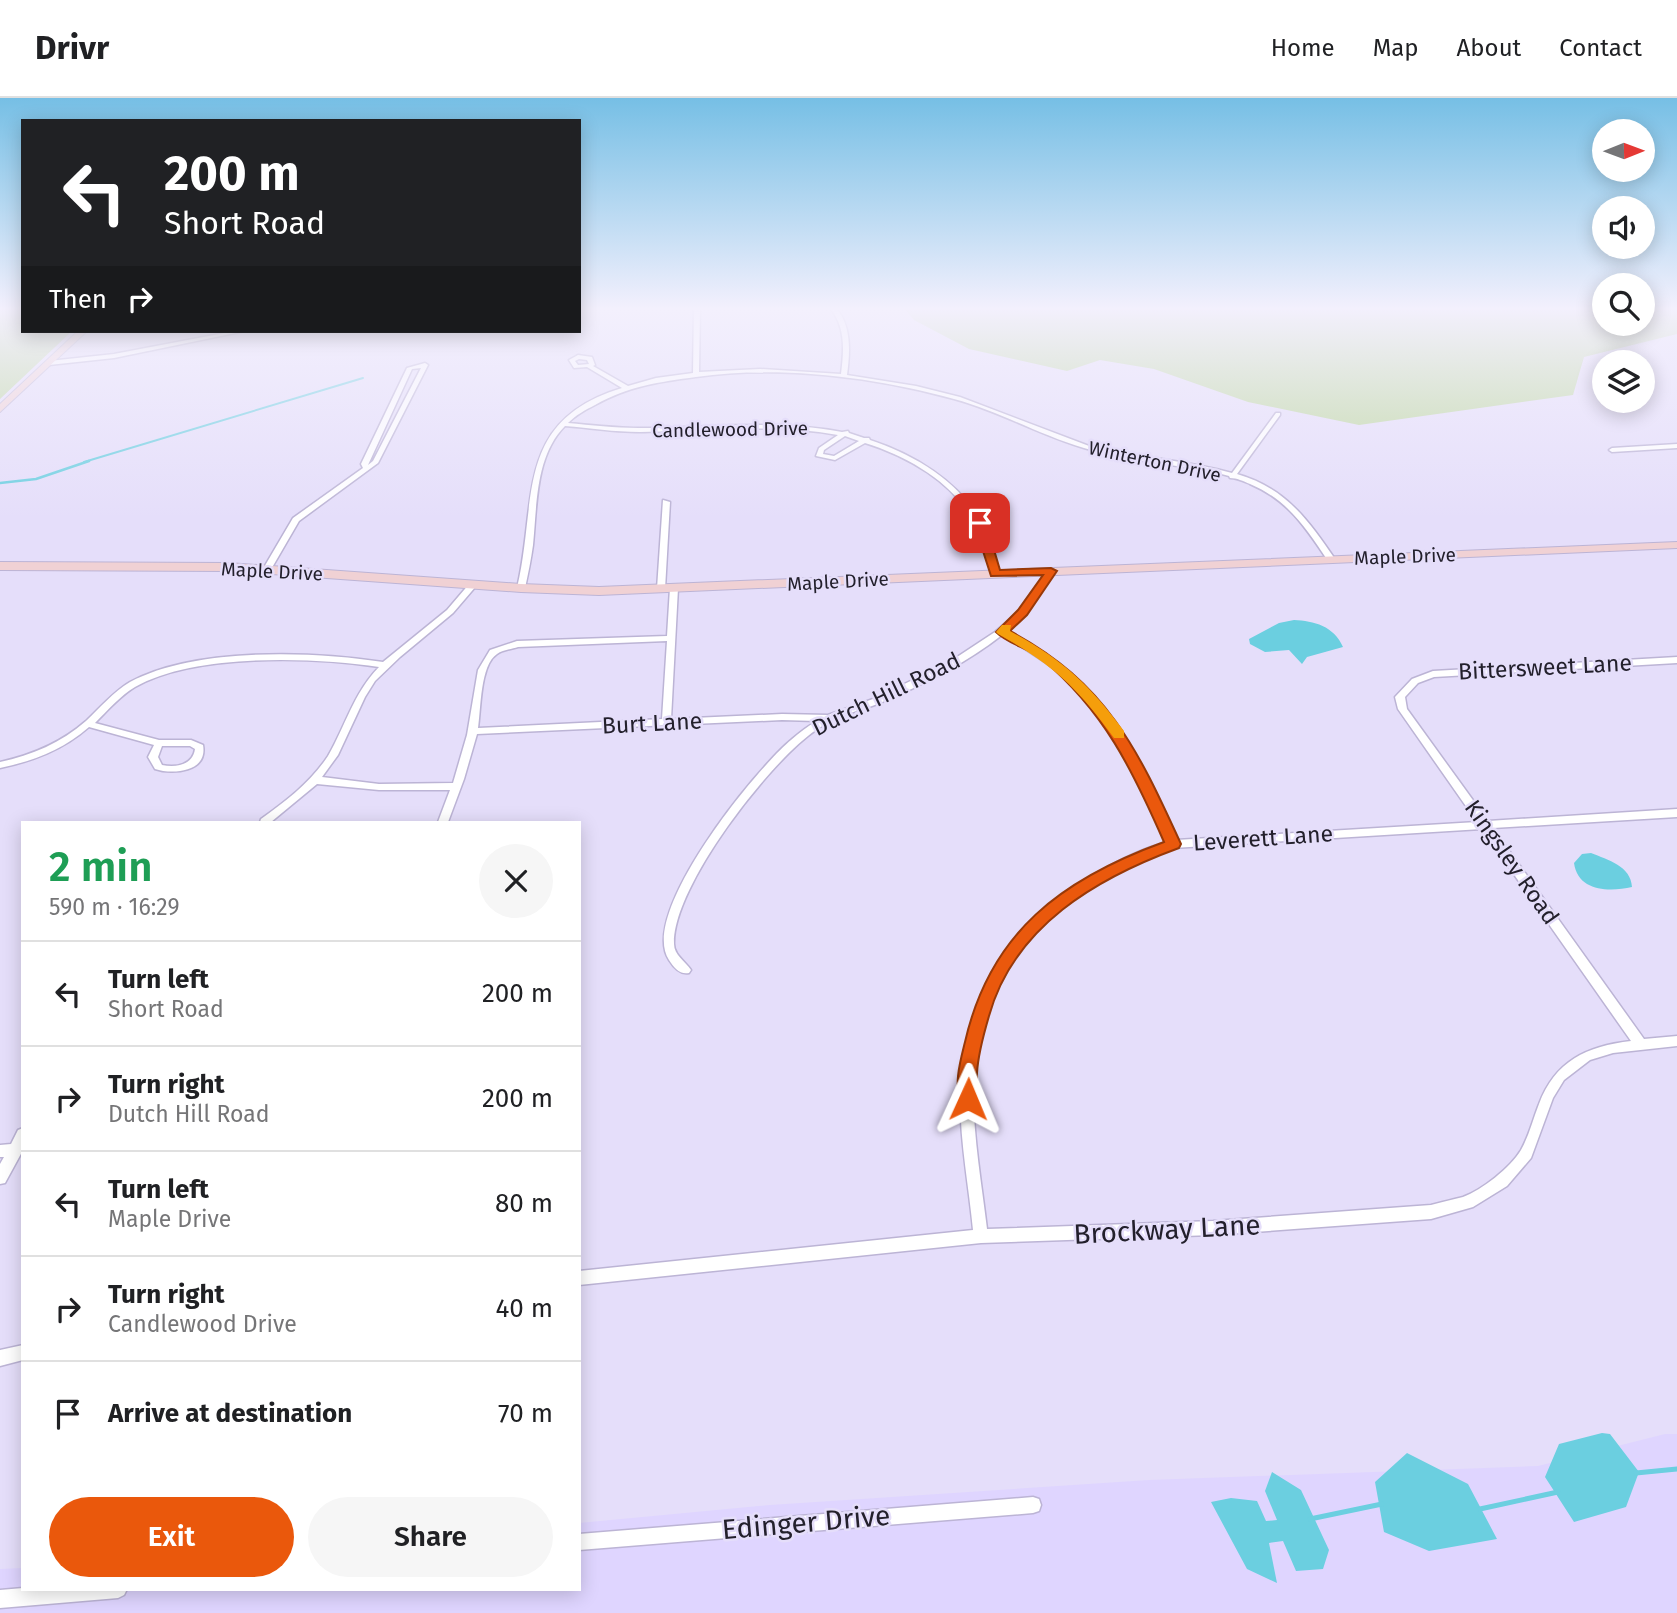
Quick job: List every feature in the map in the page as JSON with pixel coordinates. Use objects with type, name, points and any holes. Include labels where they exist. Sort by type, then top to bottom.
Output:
[{"type":"street","points":[[0,409],[33,378]]},
{"type":"street","points":[[366,467],[364,464],[405,378]]},
{"type":"street","points":[[267,569],[296,520],[376,462],[419,378]]},
{"type":"street","points":[[608,378],[626,388]]},
{"type":"street","name":"Winterton Drive","points":[[521,588],[528,565],[539,473],[545,449],[562,424],[591,403],[626,388],[681,378]]},
{"type":"street","name":"Winterton Drive","points":[[856,378],[958,398],[1086,447],[1232,477],[1282,499],[1311,530],[1331,559]]},
{"type":"street","points":[[1232,477],[1278,414]]},
{"type":"street","name":"Candlewood Drive","points":[[562,424],[629,430],[802,426],[846,432],[867,439],[932,472],[954,489],[980,523],[995,574]]},
{"type":"street","points":[[380,431],[392,431]]},
{"type":"street","points":[[846,432],[821,449],[819,456],[835,458],[867,439]]},
{"type":"street","points":[[1612,450],[1677,446]]},
{"type":"street","points":[[666,502],[667,588],[671,638],[666,723]]},
{"type":"street","name":"Maple Drive","points":[[0,566],[267,569],[521,588],[667,588],[1677,545]]},
{"type":"street","name":"Dutch Hill Road","points":[[685,970],[671,956],[668,945],[670,920],[725,823],[792,742],[830,718],[912,685],[1002,632],[1022,612],[1051,571]]},
{"type":"street","points":[[266,821],[315,780],[334,754],[362,694],[386,664],[450,614],[473,585]]},
{"type":"street","points":[[1002,632],[1045,655],[1097,704],[1137,764],[1173,844]]},
{"type":"street","points":[[443,821],[473,732],[474,708],[489,656],[503,647],[671,638]]},
{"type":"street","points":[[0,765],[54,748],[88,724],[128,688],[177,666],[326,658],[386,664]]},
{"type":"street","name":"Bittersweet Lane","points":[[1415,681],[1433,674],[1465,670],[1677,660]]},
{"type":"street","name":"Kingsley Road","points":[[1415,681],[1400,696],[1403,709],[1640,1044]]},
{"type":"street","name":"Burt Lane","points":[[473,732],[782,717],[830,718]]},
{"type":"street","points":[[88,724],[159,743],[191,743],[200,747],[199,755],[185,767],[165,770],[158,767],[153,757],[159,743]]},
{"type":"street","points":[[315,780],[379,787],[456,786]]},
{"type":"street","name":"Leverett Lane","points":[[981,1236],[967,1072],[980,1013],[1005,960],[1025,932],[1049,910],[1086,884],[1132,859],[1173,844],[1677,813]]},
{"type":"street","name":"Brockway Lane","points":[[581,1278],[981,1236],[1213,1228],[1431,1212],[1468,1202],[1502,1181],[1527,1154],[1548,1096],[1560,1076],[1586,1056],[1640,1044],[1677,1041]]},
{"type":"street","points":[[2,1172],[21,1139]]},
{"type":"street","points":[[0,1151],[16,1150]]},
{"type":"street","points":[[0,1358],[21,1353]]},
{"type":"street","name":"Edinger Drive","points":[[581,1542],[1033,1504]]},
{"type":"street","points":[[0,1599],[94,1591]]},
{"type":"shaded area","points":[[1665,1434],[1677,1434],[1677,1613],[0,1613],[0,1569],[21,1568],[21,1591],[581,1591],[581,1523],[770,1505],[1149,1480],[1538,1466]]},
{"type":"green space","points":[[0,378],[23,378],[0,399]]},
{"type":"green space","points":[[1179,378],[1578,378],[1573,395],[1359,425],[1248,402]]},
{"type":"water","points":[[1294,620],[1329,629],[1343,647],[1307,657],[1302,664],[1289,650],[1265,652],[1250,644],[1249,639],[1279,623]]},
{"type":"water","points":[[1591,853],[1623,869],[1631,880],[1632,887],[1605,889],[1588,885],[1577,873],[1574,863],[1582,854]]},
{"type":"water","points":[[1602,1433],[1610,1434],[1639,1472],[1626,1507],[1574,1522],[1545,1477],[1559,1444]]},
{"type":"water","points":[[1407,1453],[1468,1484],[1497,1539],[1429,1551],[1384,1532],[1375,1482]]},
{"type":"water","points":[[1272,1472],[1301,1490],[1329,1550],[1323,1569],[1296,1571],[1283,1541],[1269,1543],[1277,1583],[1247,1569],[1211,1502],[1231,1498],[1257,1501],[1266,1521],[1277,1520],[1265,1491]]},
{"type":"waterway","points":[[84,462],[363,378]]},
{"type":"waterway","points":[[0,483],[36,479],[89,461]]},
{"type":"waterway","points":[[1636,1473],[1677,1469]]},
{"type":"waterway","points":[[1480,1509],[1558,1492]]},
{"type":"waterway","points":[[1310,1519],[1382,1504]]},
{"type":"slow traffic","points":[[1007,627],[1002,632],[1045,655],[1090,695],[1119,735]]},
{"type":"route","points":[[968,1099],[967,1072],[980,1013],[1005,960],[1025,932],[1049,910],[1086,884],[1132,859],[1173,844],[1137,764],[1110,720],[1090,695],[1045,655],[1002,632],[1044,585],[1051,571],[995,574],[980,523]]}]
